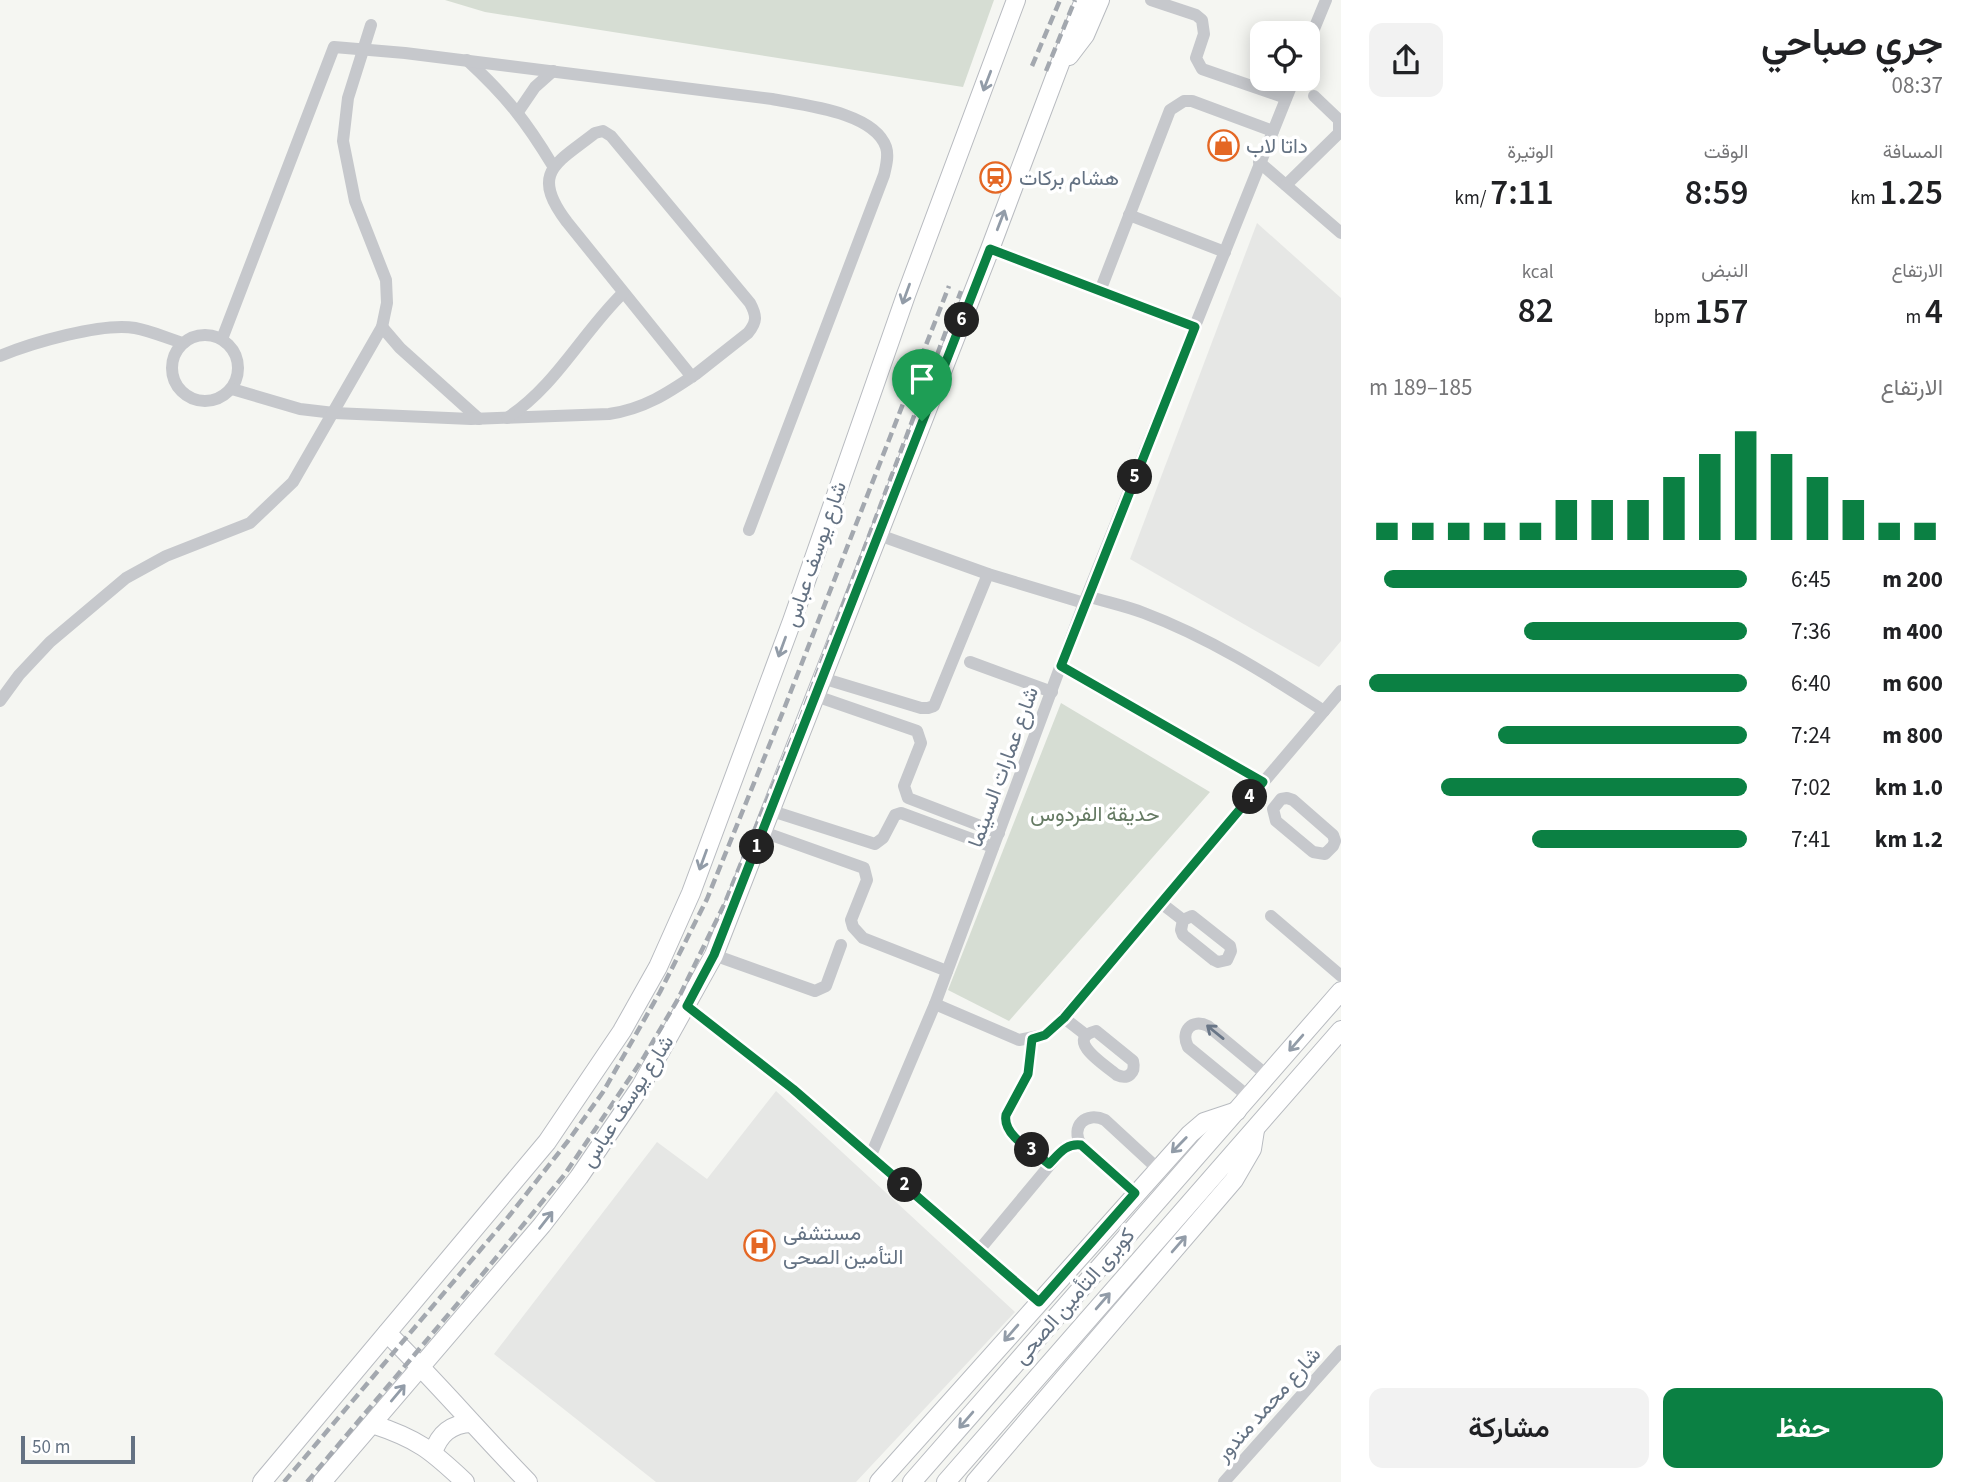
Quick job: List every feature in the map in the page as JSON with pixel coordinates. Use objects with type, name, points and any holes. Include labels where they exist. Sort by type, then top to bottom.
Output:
[{"type":"main road","points":[[1059,66],[1084,0]]},
{"type":"main road","name":"شارع يوسف عباس","points":[[322,1482],[542,1225],[579,1177],[641,1086],[714,955],[1059,66],[1084,35],[1100,0]]},
{"type":"main road","name":"شارع يوسف عباس","points":[[262,1482],[547,1142],[622,1031],[658,967],[691,893],[778,660],[906,295],[1016,6]]},
{"type":"main road","name":"كوبرى التأمين الصحى","points":[[912,1482],[1341,991]]},
{"type":"main road","name":"كوبرى التأمين الصحى","points":[[946,1482],[1341,1030]]},
{"type":"main road","points":[[879,1482],[1157,1168],[1204,1122],[1237,1111]]},
{"type":"main road","points":[[975,1482],[1234,1180],[1252,1149],[1256,1126]]},
{"type":"main road","points":[[387,1333],[528,1482]]},
{"type":"main road","points":[[433,1453],[446,1430],[471,1423]]},
{"type":"main road","points":[[372,1424],[401,1433],[433,1453],[465,1482]]},
{"type":"street","points":[[1151,0],[1196,15],[1202,20],[1204,34],[1196,58],[1202,69],[1286,98]]},
{"type":"street","points":[[1317,21],[1326,0]]},
{"type":"street","points":[[0,701],[19,675],[51,642],[126,578],[166,556],[250,523],[293,482],[382,327],[387,303],[386,280],[355,201],[343,141],[348,98],[371,26]]},
{"type":"street","points":[[222,340],[334,47],[467,60],[815,107],[868,125],[886,146],[888,156],[879,189],[749,530]]},
{"type":"street","points":[[467,60],[518,112],[553,166]]},
{"type":"street","points":[[518,112],[535,87],[553,71]]},
{"type":"street","name":"شارع عمارات السينما","points":[[871,1155],[935,1004],[1086,600],[1289,91]]},
{"type":"street","points":[[1286,185],[1339,133],[1339,120],[1314,96]]},
{"type":"street","points":[[1100,291],[1170,110],[1184,101],[1192,101],[1273,131]]},
{"type":"street","points":[[232,389],[300,409],[479,419],[630,411],[669,393],[692,377],[730,348],[754,327],[755,313],[750,303],[611,136],[603,131],[595,134],[553,166],[548,183],[556,208],[692,377]]},
{"type":"street","points":[[1259,162],[1341,233]]},
{"type":"street","points":[[1129,215],[1225,252]]},
{"type":"street","points":[[990,249],[1195,327]]},
{"type":"street","points":[[506,418],[542,390],[603,313],[623,293]]},
{"type":"street","points":[[0,356],[49,340],[119,327],[134,328],[183,344]]},
{"type":"street","points":[[382,327],[400,348],[479,419]]},
{"type":"street","points":[[202,335],[222,340],[231,347],[237,357],[239,368],[232,389],[223,397],[201,402],[181,392],[172,372],[176,352],[191,338],[202,335]]},
{"type":"street","points":[[879,535],[988,574],[1144,613],[1247,663],[1324,711]]},
{"type":"street","points":[[822,678],[921,708],[934,706],[988,574]]},
{"type":"street","points":[[970,662],[1052,692]]},
{"type":"street","points":[[1061,666],[1260,785],[1276,803]]},
{"type":"street","points":[[935,1004],[1019,1040],[1045,1035],[1064,1018],[1341,691]]},
{"type":"street","points":[[816,696],[917,731],[921,743],[904,786],[908,798],[999,832]]},
{"type":"street","points":[[1287,798],[1293,800],[1329,830],[1335,841],[1330,851],[1318,854],[1313,852],[1276,821],[1273,809],[1276,803],[1287,798]]},
{"type":"street","points":[[772,811],[875,845],[883,838],[895,815],[901,813],[993,847]]},
{"type":"street","points":[[763,832],[864,868],[867,880],[851,920],[857,933],[863,938],[947,971]]},
{"type":"street","points":[[1161,903],[1183,920]]},
{"type":"street","points":[[1272,916],[1341,976]]},
{"type":"street","points":[[714,955],[815,991],[826,986],[841,945]]},
{"type":"street","points":[[687,1006],[793,1089],[1039,1302]]},
{"type":"street","points":[[1064,1018],[1086,1035]]},
{"type":"street","points":[[1249,1097],[1188,1047],[1184,1040],[1188,1027],[1202,1023],[1208,1026],[1268,1076]]},
{"type":"street","points":[[1032,1039],[1028,1074],[1006,1115],[1005,1122],[1008,1131],[1049,1164]]},
{"type":"street","points":[[1135,1193],[1081,1145],[1077,1138],[1077,1129],[1081,1121],[1097,1116],[1105,1120],[1157,1168]]},
{"type":"street","points":[[980,1249],[1064,1148],[1081,1145]]},
{"type":"street","name":"شارع محمد مندور","points":[[1224,1482],[1339,1357]]},
{"type":"shaded area","points":[[1257,223],[1341,298],[1341,641],[1319,667],[1130,559]]},
{"type":"shaded area","name":"مستشفى التأمين الصحى","points":[[776,1091],[1015,1312],[856,1482],[656,1482],[494,1354],[657,1142],[707,1179]]},
{"type":"green space","points":[[445,0],[994,0],[963,87],[485,12]]},
{"type":"green space","name":"حديقة الفردوس","points":[[1061,703],[1210,792],[1009,1021],[948,990]]},
{"type":"railway","points":[[1032,66],[1060,0]]},
{"type":"railway","points":[[1046,71],[1075,0]]},
{"type":"railway","points":[[284,1482],[509,1216],[568,1141],[603,1092],[660,992],[707,899],[949,286]]},
{"type":"railway","points":[[307,1482],[565,1174],[644,1057],[678,999],[724,905],[801,717],[961,291]]},
{"type":"place","name":"داتا لاب","points":[[1223,146]]},
{"type":"place","name":"هشام بركات","points":[[996,178]]},
{"type":"place","name":"مستشفى التأمين الصحى","points":[[760,1245]]},
{"type":"route","points":[[990,249],[1195,327],[1061,666],[1263,782],[1064,1018],[1045,1035],[1032,1039],[1024,1086],[1006,1115],[1008,1131],[1049,1164],[1064,1148],[1081,1145],[1135,1193],[1039,1302],[793,1089],[687,1006],[714,955],[772,811],[922,421],[990,249]]}]
